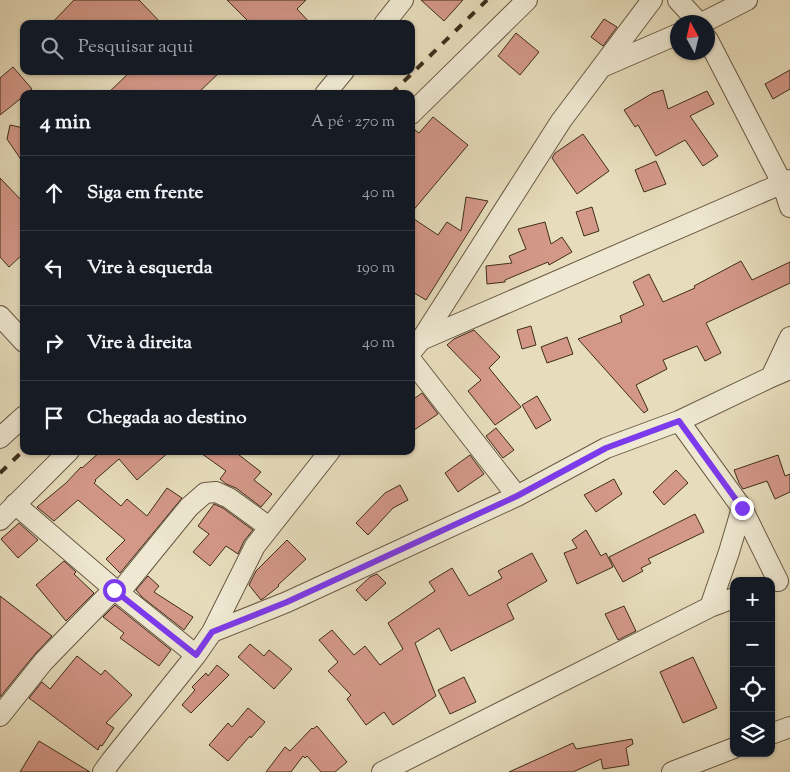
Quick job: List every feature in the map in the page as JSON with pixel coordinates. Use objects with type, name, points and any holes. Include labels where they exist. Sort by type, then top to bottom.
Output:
[{"type":"street","points":[[387,20],[403,0]]},
{"type":"street","points":[[415,110],[528,0]]},
{"type":"street","points":[[416,346],[561,121],[652,0]]},
{"type":"street","points":[[678,0],[692,15]]},
{"type":"street","points":[[715,16],[747,0]]},
{"type":"street","points":[[600,68],[670,37]]},
{"type":"street","points":[[715,53],[786,181],[790,207]]},
{"type":"street","points":[[328,90],[341,75]]},
{"type":"street","points":[[416,346],[786,181]]},
{"type":"street","points":[[0,316],[20,338]]},
{"type":"street","points":[[771,377],[790,337]]},
{"type":"street","points":[[415,365],[517,496]]},
{"type":"street","points":[[212,632],[287,602],[517,496],[606,448],[679,421],[771,377],[790,370]]},
{"type":"street","points":[[0,438],[20,420]]},
{"type":"street","points":[[679,421],[742,508],[780,580]]},
{"type":"street","points":[[0,520],[65,455]]},
{"type":"street","points":[[103,772],[196,655],[212,632],[255,546],[327,455]]},
{"type":"street","points":[[0,716],[44,661],[116,591],[189,507],[205,493],[216,492],[229,498],[269,528]]},
{"type":"street","points":[[15,504],[116,591],[196,655]]},
{"type":"street","points":[[710,607],[730,552],[742,508]]},
{"type":"street","points":[[382,772],[710,607],[730,600]]},
{"type":"street","points":[[775,733],[790,727]]},
{"type":"street","points":[[672,772],[730,750]]},
{"type":"building","points":[[74,0],[139,0],[158,20],[55,20]]},
{"type":"building","points":[[227,0],[306,0],[297,9],[307,20],[247,20]]},
{"type":"building","points":[[421,0],[463,0],[444,21]]},
{"type":"building","points":[[604,19],[617,27],[603,46],[591,37]]},
{"type":"building","points":[[516,33],[539,52],[520,75],[498,56]]},
{"type":"building","points":[[13,67],[32,89],[20,90],[20,99],[0,115],[0,78]]},
{"type":"building","points":[[790,70],[790,89],[773,99],[765,84]]},
{"type":"building","points":[[127,75],[217,75],[201,90],[111,90]]},
{"type":"building","points":[[663,90],[668,109],[707,91],[714,104],[690,116],[718,156],[703,166],[685,140],[656,156],[638,125],[635,127],[624,110],[653,93]]},
{"type":"building","points":[[433,117],[468,145],[415,208],[415,130],[419,133]]},
{"type":"building","points":[[10,125],[20,127],[20,158],[7,139]]},
{"type":"building","points":[[583,134],[609,171],[577,194],[552,158],[555,153]]},
{"type":"building","points":[[656,161],[666,184],[644,192],[635,170]]},
{"type":"building","points":[[0,178],[20,199],[20,257],[9,267],[0,257]]},
{"type":"building","points":[[466,197],[488,201],[426,300],[415,293],[415,220],[438,235],[447,222],[461,231]]},
{"type":"building","points":[[592,207],[599,231],[584,236],[576,212]]},
{"type":"building","points":[[545,222],[551,244],[562,237],[572,252],[549,265],[548,262],[505,280],[505,282],[487,284],[486,266],[512,263],[509,256],[526,249],[518,229]]},
{"type":"building","points":[[741,261],[752,280],[790,262],[790,283],[706,323],[721,353],[705,361],[697,346],[663,360],[667,369],[636,385],[648,410],[644,413],[578,339],[622,322],[620,316],[644,305],[633,282],[649,274],[663,302],[695,288],[694,286]]},
{"type":"building","points":[[531,326],[536,345],[522,349],[517,330]]},
{"type":"building","points":[[474,330],[500,357],[489,368],[521,407],[495,425],[468,391],[481,380],[447,345],[454,339]]},
{"type":"building","points":[[567,337],[573,354],[547,363],[541,347]]},
{"type":"building","points":[[422,393],[438,414],[415,429],[415,398]]},
{"type":"building","points":[[537,396],[551,420],[536,429],[522,405]]},
{"type":"building","points":[[496,428],[514,450],[503,458],[486,436]]},
{"type":"building","points":[[97,455],[165,455],[137,480],[119,459],[94,483],[121,506],[127,499],[147,516],[167,488],[182,498],[120,573],[106,559],[125,540],[78,500],[54,521],[37,507]]},
{"type":"building","points":[[204,455],[239,455],[261,472],[254,480],[272,494],[261,507],[236,488],[220,479],[226,471]]},
{"type":"building","points":[[470,455],[484,474],[458,492],[445,473]]},
{"type":"building","points":[[778,455],[785,476],[790,474],[790,492],[775,499],[767,481],[743,489],[734,470]]},
{"type":"building","points":[[676,470],[688,483],[664,505],[653,492]]},
{"type":"building","points":[[614,479],[622,494],[596,512],[584,495]]},
{"type":"building","points":[[400,485],[408,500],[393,508],[368,535],[356,523],[385,493]]},
{"type":"building","points":[[214,504],[223,508],[253,530],[244,541],[238,554],[226,546],[210,566],[193,552],[209,534],[198,526]]},
{"type":"building","points":[[695,514],[704,532],[648,559],[651,563],[641,568],[643,571],[623,582],[609,557]]},
{"type":"building","points":[[19,523],[38,540],[18,558],[1,539]]},
{"type":"building","points":[[586,530],[601,556],[606,553],[613,567],[577,584],[564,553],[577,548],[572,540]]},
{"type":"building","points":[[287,540],[306,559],[279,586],[261,600],[249,585],[256,571]]},
{"type":"building","points":[[532,553],[547,581],[507,604],[514,619],[451,651],[439,628],[415,643],[436,696],[393,725],[384,712],[366,725],[347,699],[351,695],[328,671],[338,662],[319,640],[332,630],[354,655],[365,646],[380,665],[403,649],[388,623],[435,591],[429,582],[452,568],[469,596],[502,578],[498,571]]},
{"type":"building","points":[[64,561],[76,572],[74,574],[94,593],[66,621],[36,585]]},
{"type":"building","points":[[377,574],[386,583],[366,601],[356,590],[370,577]]},
{"type":"building","points":[[148,576],[159,586],[154,592],[193,617],[184,630],[142,597],[136,590]]},
{"type":"building","points":[[0,596],[52,636],[0,697]]},
{"type":"building","points":[[115,605],[171,650],[159,666],[120,638],[124,633],[103,617]]},
{"type":"building","points":[[624,606],[636,631],[618,640],[605,614]]},
{"type":"building","points":[[250,644],[264,656],[269,650],[292,669],[274,689],[238,657]]},
{"type":"building","points":[[77,656],[101,675],[105,670],[132,695],[106,723],[114,728],[98,750],[29,698],[42,682],[50,689]]},
{"type":"building","points":[[693,657],[717,708],[683,723],[660,672]]},
{"type":"building","points":[[217,665],[229,675],[191,713],[182,705],[195,690],[192,687],[206,673],[208,676]]},
{"type":"building","points":[[464,677],[476,702],[450,714],[438,690]]},
{"type":"building","points":[[248,708],[265,722],[228,761],[209,745],[228,723],[232,727]]},
{"type":"building","points":[[317,726],[347,762],[335,772],[321,772],[307,756],[305,758],[303,756],[291,772],[266,772],[285,747],[290,751],[312,728]]},
{"type":"building","points":[[632,739],[633,744],[626,748],[629,765],[603,769],[601,759],[573,772],[509,772],[573,743],[576,749]]},
{"type":"building","points":[[39,741],[90,772],[20,772]]},
{"type":"railway","points":[[415,70],[487,0]]},
{"type":"railway","points":[[395,90],[410,75]]},
{"type":"railway","points":[[0,473],[20,454]]},
{"type":"route","points":[[114,590],[196,655],[212,632],[287,602],[517,496],[606,448],[679,421],[742,508]]}]
